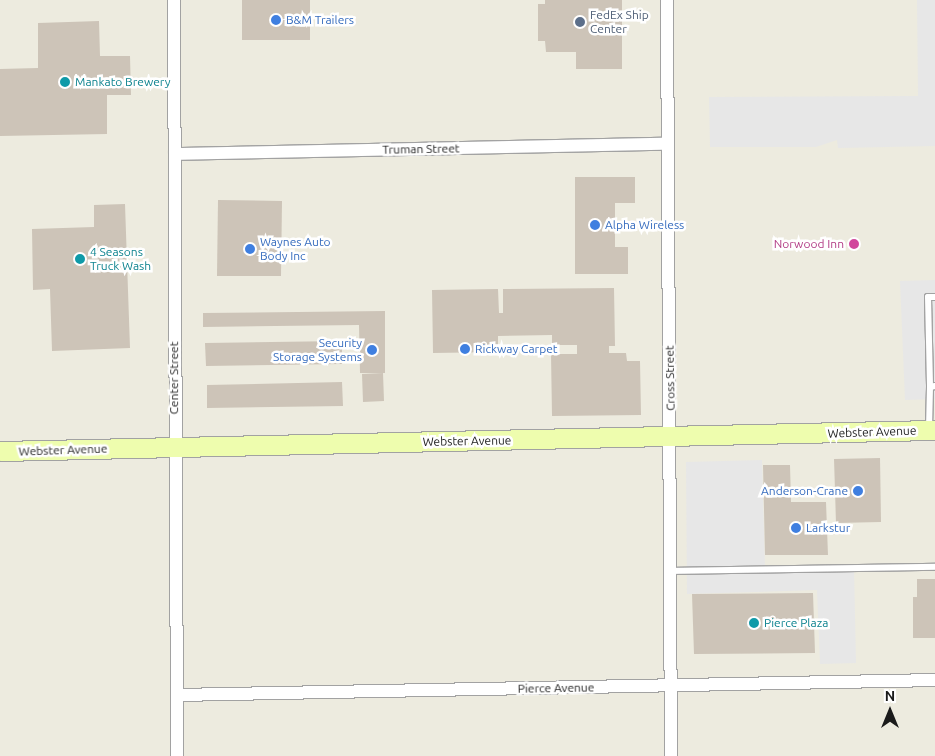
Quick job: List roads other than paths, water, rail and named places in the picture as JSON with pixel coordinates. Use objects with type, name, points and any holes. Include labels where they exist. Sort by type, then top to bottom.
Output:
[{"type":"street","name":"Center Street","points":[[174,0],[174,447],[177,756]]},
{"type":"street","name":"Cross Street","points":[[667,0],[671,756]]},
{"type":"street","name":"Truman Street","points":[[175,154],[668,144]]},
{"type":"street","name":"Webster Avenue","points":[[0,452],[932,430]]},
{"type":"street","name":"Pierce Avenue","points":[[177,695],[935,680]]},
{"type":"lane","points":[[932,430],[928,297],[935,297]]},
{"type":"lane","points":[[670,571],[935,567]]},
{"type":"place","name":"B&M Trailers","points":[[276,20]]},
{"type":"place","name":"FedEx Ship Center","points":[[580,22]]},
{"type":"place","name":"Mankato Brewery","points":[[65,82]]},
{"type":"place","name":"Alpha Wireless","points":[[595,225]]},
{"type":"place","name":"Norwood Inn","points":[[854,244]]},
{"type":"place","name":"Waynes Auto Body Inc","points":[[250,249]]},
{"type":"place","name":"4 Seasons Truck Wash","points":[[80,259]]},
{"type":"place","name":"Rickway Carpet","points":[[465,349]]},
{"type":"place","name":"Security Storage Systems","points":[[372,350]]},
{"type":"place","name":"Anderson-Crane","points":[[858,491]]},
{"type":"place","name":"Larkstur","points":[[796,528]]},
{"type":"place","name":"Pierce Plaza","points":[[754,623]]}]
